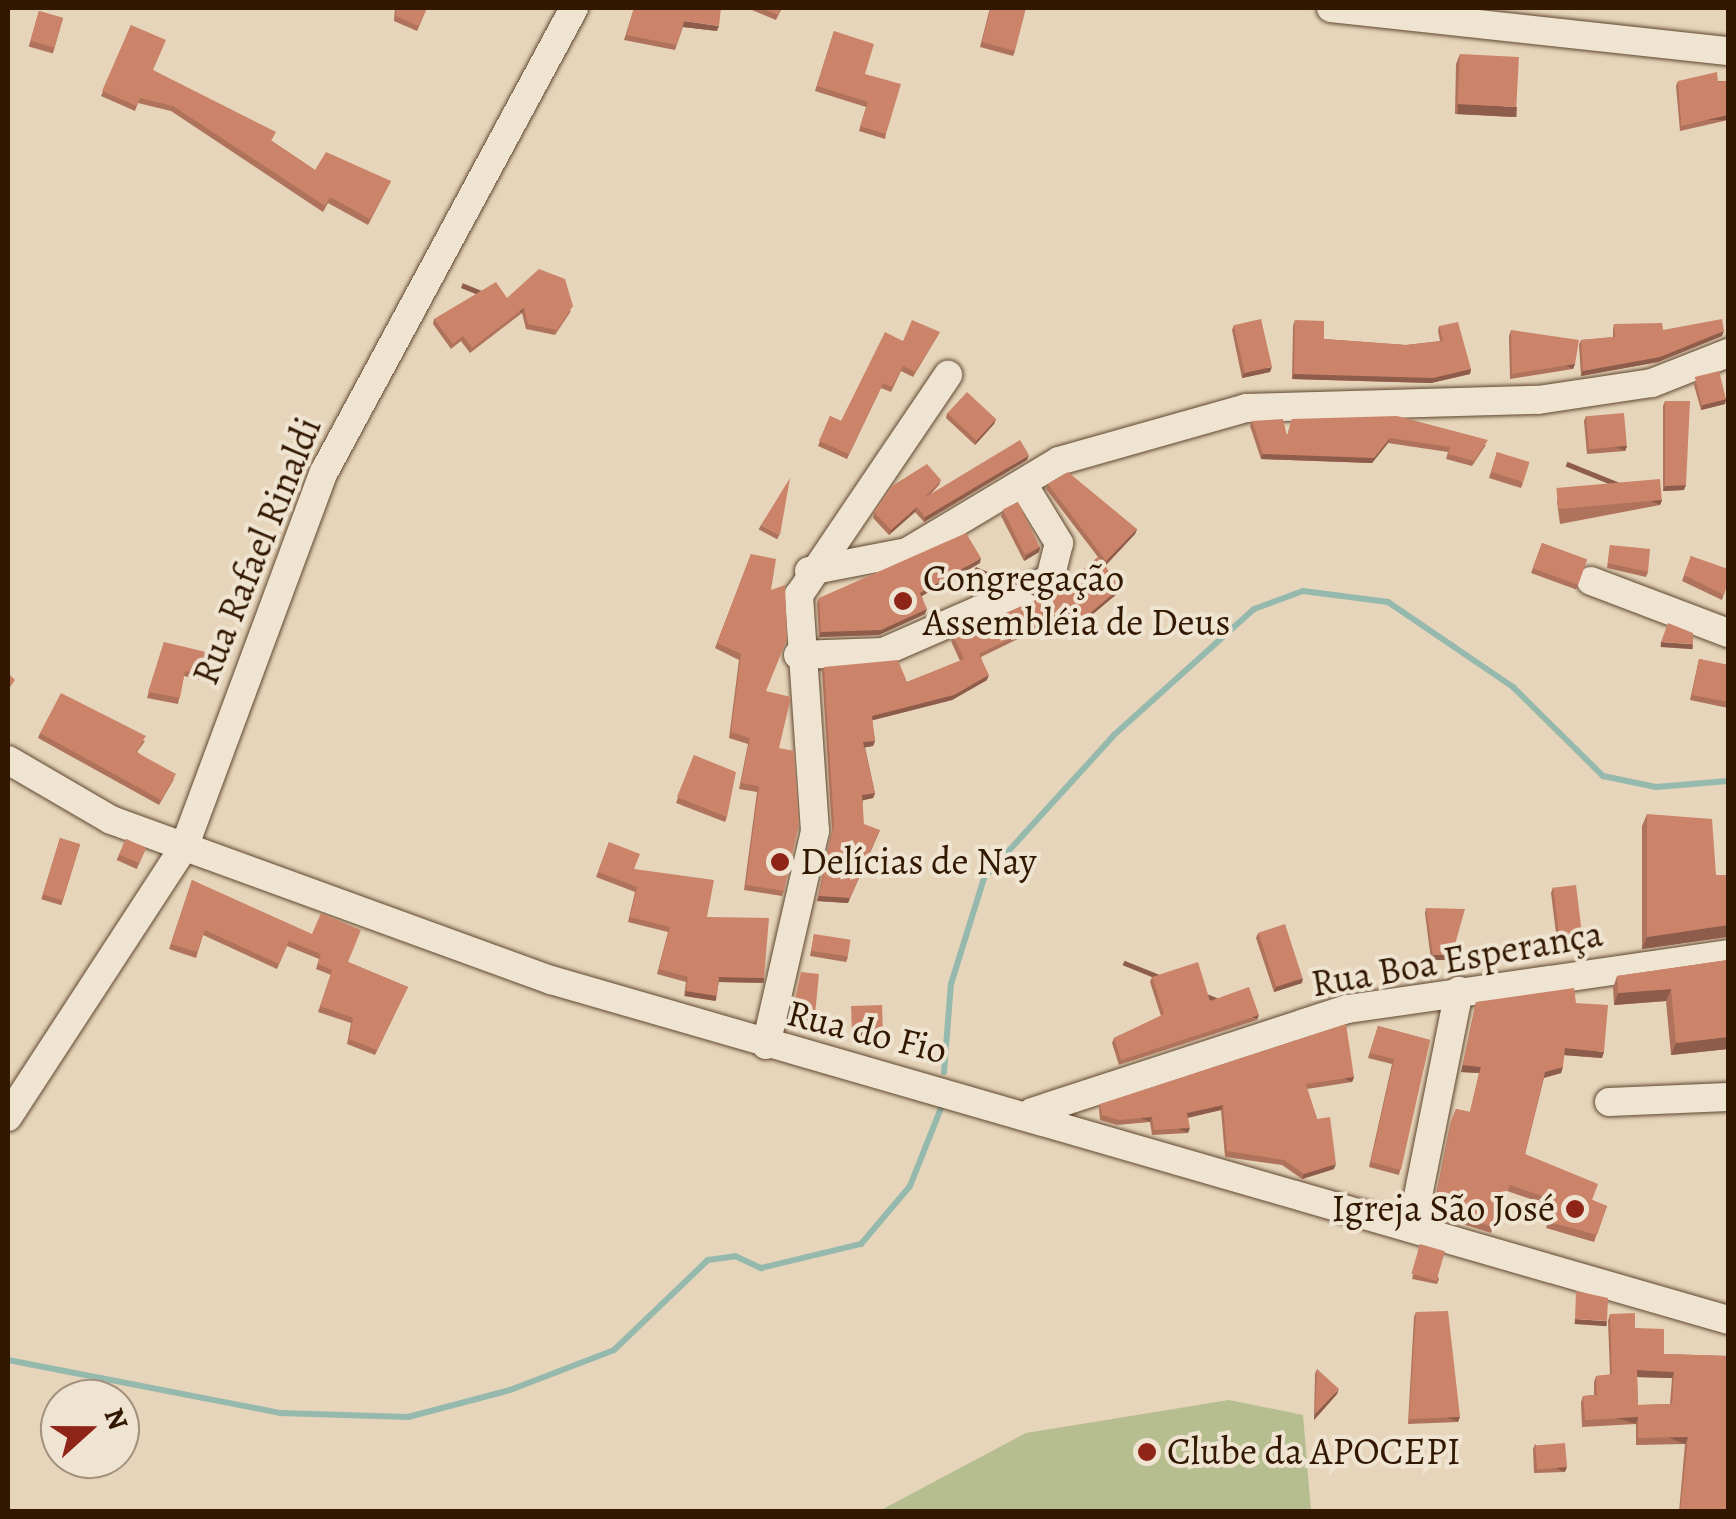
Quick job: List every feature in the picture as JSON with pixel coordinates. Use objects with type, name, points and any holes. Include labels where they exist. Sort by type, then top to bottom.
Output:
[{"type":"street","name":"Rua Rafael Rinaldi","points":[[8,1117],[185,846],[324,472],[574,8]]},
{"type":"street","points":[[1331,8],[1728,50]]},
{"type":"street","points":[[809,571],[907,552],[1059,461],[1246,408],[1436,405],[1614,391],[1728,353]]},
{"type":"street","points":[[766,1045],[815,831],[798,655],[809,571],[948,375]]},
{"type":"street","points":[[798,655],[883,652],[1050,579],[1059,543],[1023,484]]},
{"type":"street","points":[[1591,581],[1728,633]]},
{"type":"street","name":"Rua do Fio","points":[[8,760],[111,820],[552,980],[766,1045],[1032,1112],[1204,1174],[1412,1226],[1728,1320]]},
{"type":"street","name":"Rua Boa Esperança","points":[[1032,1112],[1326,1014],[1459,991],[1728,954]]},
{"type":"street","points":[[1412,1226],[1459,991]]},
{"type":"street","points":[[1609,1102],[1728,1097]]},
{"type":"green space","name":"Clube da APOCEPI","points":[[1229,1400],[1303,1415],[1311,1511],[879,1511],[1026,1433]]},
{"type":"building","points":[[396,8],[427,8],[418,26],[396,16]]},
{"type":"building","points":[[634,8],[721,8],[719,26],[684,21],[677,45],[626,35]]},
{"type":"building","points":[[761,8],[781,8],[778,15]]},
{"type":"building","points":[[991,8],[1026,8],[1015,51],[982,42]]},
{"type":"building","points":[[39,11],[63,18],[54,48],[30,41]]},
{"type":"building","points":[[131,25],[166,40],[153,70],[276,132],[271,141],[315,170],[326,152],[391,181],[370,219],[330,197],[325,206],[173,106],[140,98],[137,106],[102,91]]},
{"type":"building","points":[[834,31],[874,44],[865,74],[901,84],[886,134],[860,126],[868,102],[817,86]]},
{"type":"building","points":[[1460,54],[1519,57],[1516,107],[1457,104]]},
{"type":"building","points":[[1717,72],[1718,82],[1728,81],[1728,115],[1681,126],[1678,81]]},
{"type":"building","points":[[539,269],[565,279],[573,306],[557,330],[528,324],[524,308],[472,348],[463,336],[453,344],[434,319],[496,282],[507,298]]},
{"type":"building","points":[[1261,319],[1272,367],[1245,373],[1234,325]]},
{"type":"building","points":[[1722,319],[1724,331],[1660,357],[1583,371],[1581,340],[1615,337],[1614,324],[1662,323],[1663,330]]},
{"type":"building","points":[[912,320],[940,332],[915,372],[903,366],[892,387],[883,383],[849,454],[819,441],[830,416],[841,421],[885,332],[903,341]]},
{"type":"building","points":[[1295,320],[1324,321],[1324,339],[1406,345],[1443,341],[1439,326],[1458,322],[1471,369],[1433,378],[1294,374]]},
{"type":"building","points":[[1511,330],[1579,340],[1575,364],[1512,374]]},
{"type":"building","points":[[1719,371],[1726,399],[1702,405],[1695,377]]},
{"type":"building","points":[[967,392],[996,419],[976,440],[947,413]]},
{"type":"building","points":[[1665,401],[1690,401],[1686,485],[1665,486]]},
{"type":"building","points":[[1624,413],[1627,446],[1589,449],[1586,416]]},
{"type":"building","points":[[1397,416],[1488,440],[1474,461],[1448,454],[1450,447],[1390,438],[1374,458],[1263,454],[1252,421],[1283,419],[1287,436],[1292,419]]},
{"type":"building","points":[[1020,440],[1029,455],[925,517],[917,507],[891,530],[874,512],[892,486],[927,464],[941,480],[924,498]]},
{"type":"building","points":[[1497,452],[1530,462],[1523,482],[1491,472]]},
{"type":"building","points":[[1068,472],[1137,529],[1106,561],[1048,484]]},
{"type":"building","points":[[790,478],[780,535],[761,525]]},
{"type":"building","points":[[1660,479],[1662,500],[1558,509],[1556,488]]},
{"type":"building","points":[[1018,502],[1040,547],[1025,554],[1003,509]]},
{"type":"building","points":[[966,533],[981,558],[920,593],[927,609],[881,630],[821,632],[819,598]]},
{"type":"building","points":[[1542,543],[1587,559],[1578,585],[1533,568]]},
{"type":"building","points":[[1610,545],[1650,549],[1648,572],[1608,563]]},
{"type":"building","points":[[751,554],[776,559],[771,590],[785,585],[787,639],[766,691],[791,697],[779,748],[794,751],[799,824],[784,891],[746,885],[759,786],[741,783],[750,738],[731,732],[741,654],[717,643]]},
{"type":"building","points":[[1691,556],[1728,569],[1724,595],[1684,575]]},
{"type":"building","points":[[1099,557],[1120,588],[1083,619],[1075,607],[979,654],[989,675],[954,695],[872,716],[875,741],[863,742],[875,793],[862,795],[864,824],[880,830],[850,898],[819,896],[834,825],[824,667],[898,660],[907,682],[964,659],[953,636],[1059,590]]},
{"type":"building","points":[[1668,623],[1693,633],[1693,644],[1661,642]]},
{"type":"building","points":[[164,642],[206,652],[201,675],[185,671],[180,698],[148,692]]},
{"type":"building","points":[[1699,659],[1728,665],[1728,702],[1692,695]]},
{"type":"building","points":[[61,693],[146,736],[136,752],[176,774],[161,800],[40,733]]},
{"type":"building","points":[[694,755],[736,772],[727,817],[677,797]]},
{"type":"building","points":[[1647,814],[1712,819],[1716,875],[1728,875],[1728,925],[1647,937]]},
{"type":"building","points":[[60,838],[80,844],[63,901],[43,894]]},
{"type":"building","points":[[126,839],[146,848],[139,863],[119,855]]},
{"type":"building","points":[[609,842],[640,854],[634,869],[714,880],[707,917],[769,918],[764,978],[719,977],[717,996],[686,991],[688,977],[659,969],[670,927],[630,917],[637,887],[598,872]]},
{"type":"building","points":[[192,880],[312,934],[321,913],[361,930],[348,962],[408,987],[377,1050],[349,1039],[353,1018],[320,1006],[332,970],[318,964],[321,954],[289,941],[279,964],[205,930],[197,952],[171,944]]},
{"type":"building","points":[[1576,885],[1582,933],[1559,935],[1553,888]]},
{"type":"building","points":[[1426,908],[1465,909],[1452,955],[1433,955]]},
{"type":"building","points":[[1285,924],[1303,978],[1276,987],[1258,933]]},
{"type":"building","points":[[814,934],[851,940],[848,957],[811,951]]},
{"type":"building","points":[[1728,960],[1728,1037],[1676,1043],[1671,989],[1618,993],[1617,976]]},
{"type":"building","points":[[1198,962],[1210,1001],[1249,987],[1259,1015],[1121,1060],[1114,1038],[1164,1014],[1152,977]]},
{"type":"building","points":[[801,972],[819,974],[815,1015],[792,1013]]},
{"type":"building","points":[[1574,988],[1576,1003],[1608,1005],[1604,1052],[1565,1048],[1563,1067],[1545,1072],[1525,1154],[1598,1184],[1592,1200],[1607,1206],[1597,1235],[1549,1222],[1556,1201],[1510,1185],[1493,1227],[1462,1217],[1464,1210],[1435,1204],[1452,1118],[1456,1109],[1470,1112],[1481,1067],[1463,1065],[1476,1002]]},
{"type":"building","points":[[882,1005],[883,1031],[852,1032],[851,1006]]},
{"type":"building","points":[[1346,1024],[1354,1077],[1306,1084],[1317,1119],[1330,1117],[1336,1164],[1304,1174],[1284,1160],[1227,1151],[1223,1105],[1187,1113],[1190,1128],[1154,1130],[1152,1117],[1119,1120],[1102,1115],[1100,1104]]},
{"type":"building","points":[[1378,1026],[1430,1040],[1401,1170],[1371,1162],[1394,1059],[1370,1053]]},
{"type":"building","points":[[1420,1244],[1445,1251],[1436,1281],[1411,1274]]},
{"type":"building","points":[[1576,1291],[1608,1298],[1607,1321],[1575,1319]]},
{"type":"building","points":[[1448,1311],[1460,1417],[1409,1419],[1416,1312]]},
{"type":"building","points":[[1635,1313],[1635,1328],[1664,1329],[1664,1354],[1728,1356],[1728,1512],[1680,1512],[1688,1437],[1638,1438],[1638,1417],[1585,1420],[1583,1396],[1597,1395],[1596,1376],[1612,1374],[1610,1314]],"holes":[[[1637,1370],[1674,1372],[1672,1404],[1638,1405]]]},
{"type":"building","points":[[1317,1369],[1339,1389],[1315,1414]]},
{"type":"building","points":[[1565,1443],[1567,1467],[1537,1470],[1535,1446]]},
{"type":"waterway","points":[[944,1072],[951,984],[984,878],[1114,735],[1254,609],[1303,591],[1388,602],[1513,687],[1603,776],[1656,787],[1728,781]]},
{"type":"waterway","points":[[8,1360],[280,1413],[408,1417],[510,1390],[614,1350],[708,1260],[735,1256],[761,1268],[861,1244],[910,1186],[941,1108]]},
{"type":"place","name":"Congregação Assembléia de Deus","points":[[903,601]]},
{"type":"place","name":"Delícias de Nay","points":[[780,862]]},
{"type":"place","name":"Igreja São José","points":[[1575,1209]]},
{"type":"place","name":"Clube da APOCEPI","points":[[1147,1452]]}]
